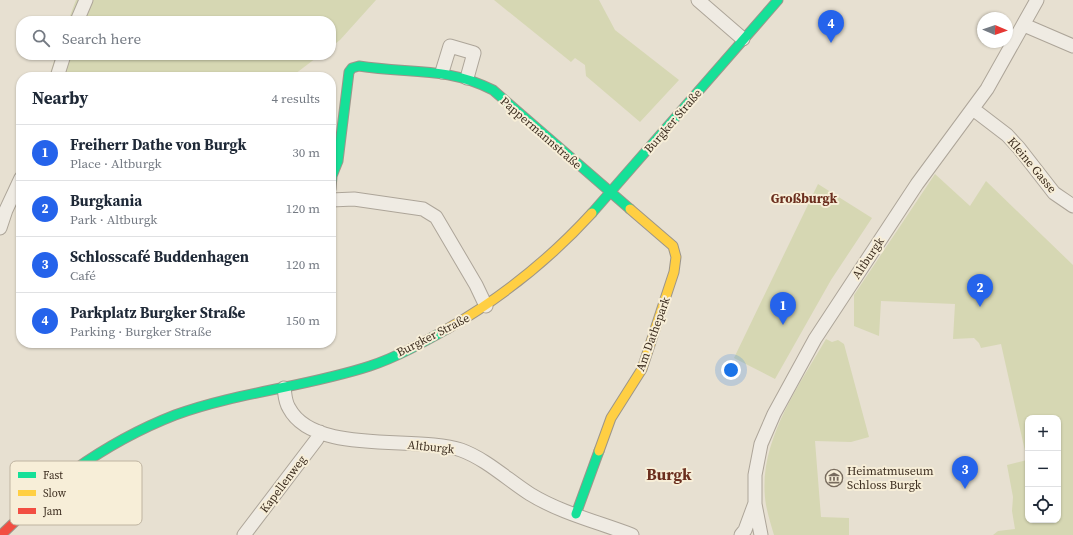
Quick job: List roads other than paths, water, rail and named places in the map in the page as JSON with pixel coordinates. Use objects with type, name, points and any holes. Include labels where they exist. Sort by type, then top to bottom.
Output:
[{"type":"main road","name":"Burgker Straße","points":[[85,461],[142,429],[203,406],[284,388],[370,365],[439,333],[486,306],[536,268],[558,248],[611,194],[743,38],[778,0]]},
{"type":"main road","name":"Pappermannstraße","points":[[336,166],[338,161],[349,72],[352,68],[359,66],[442,72],[482,83],[493,90],[611,194]]},
{"type":"main road","name":"Am Dathepark","points":[[576,514],[611,418],[644,365],[674,272],[676,257],[673,246],[611,194]]},
{"type":"main road","name":"Burgker Straße","points":[[1,535],[11,525]]},
{"type":"street","points":[[79,16],[86,0]]},
{"type":"street","points":[[698,0],[743,38]]},
{"type":"street","name":"Altburgk","points":[[741,535],[746,530],[754,503],[755,475],[761,444],[774,414],[815,339],[917,184],[973,109],[995,75],[1037,0]]},
{"type":"street","points":[[1024,25],[1073,46]]},
{"type":"street","points":[[442,72],[450,46],[474,53],[467,78]]},
{"type":"street","points":[[59,72],[62,60]]},
{"type":"street","name":"Kleine Gasse","points":[[973,109],[1007,135],[1020,148],[1054,192],[1073,206]]},
{"type":"street","points":[[0,228],[6,210],[16,189]]},
{"type":"street","name":"Pappermannstraße","points":[[336,196],[423,210],[436,217],[476,285],[486,306]]},
{"type":"street","name":"Altburgk","points":[[284,388],[289,409],[297,418],[320,432],[370,442],[447,446],[462,450],[531,494],[557,508],[632,535]]},
{"type":"street","name":"Kapellenweg","points":[[244,535],[317,439],[320,432]]},
{"type":"street","points":[[754,503],[762,535]]},
{"type":"place","name":"Parkplatz Burgker Straße","points":[[831,43]]},
{"type":"place","name":"Burgkania","points":[[980,307]]},
{"type":"place","name":"Freiherr Dathe von Burgk","points":[[783,325]]},
{"type":"place","name":"Heimatmuseum Schloss Burgk","points":[[834,478]]},
{"type":"place","name":"Schlosscafé Buddenhagen","points":[[965,489]]},
{"type":"district","name":"Großburgk","points":[[804,198]]},
{"type":"district","name":"Burgk","points":[[669,474]]}]
